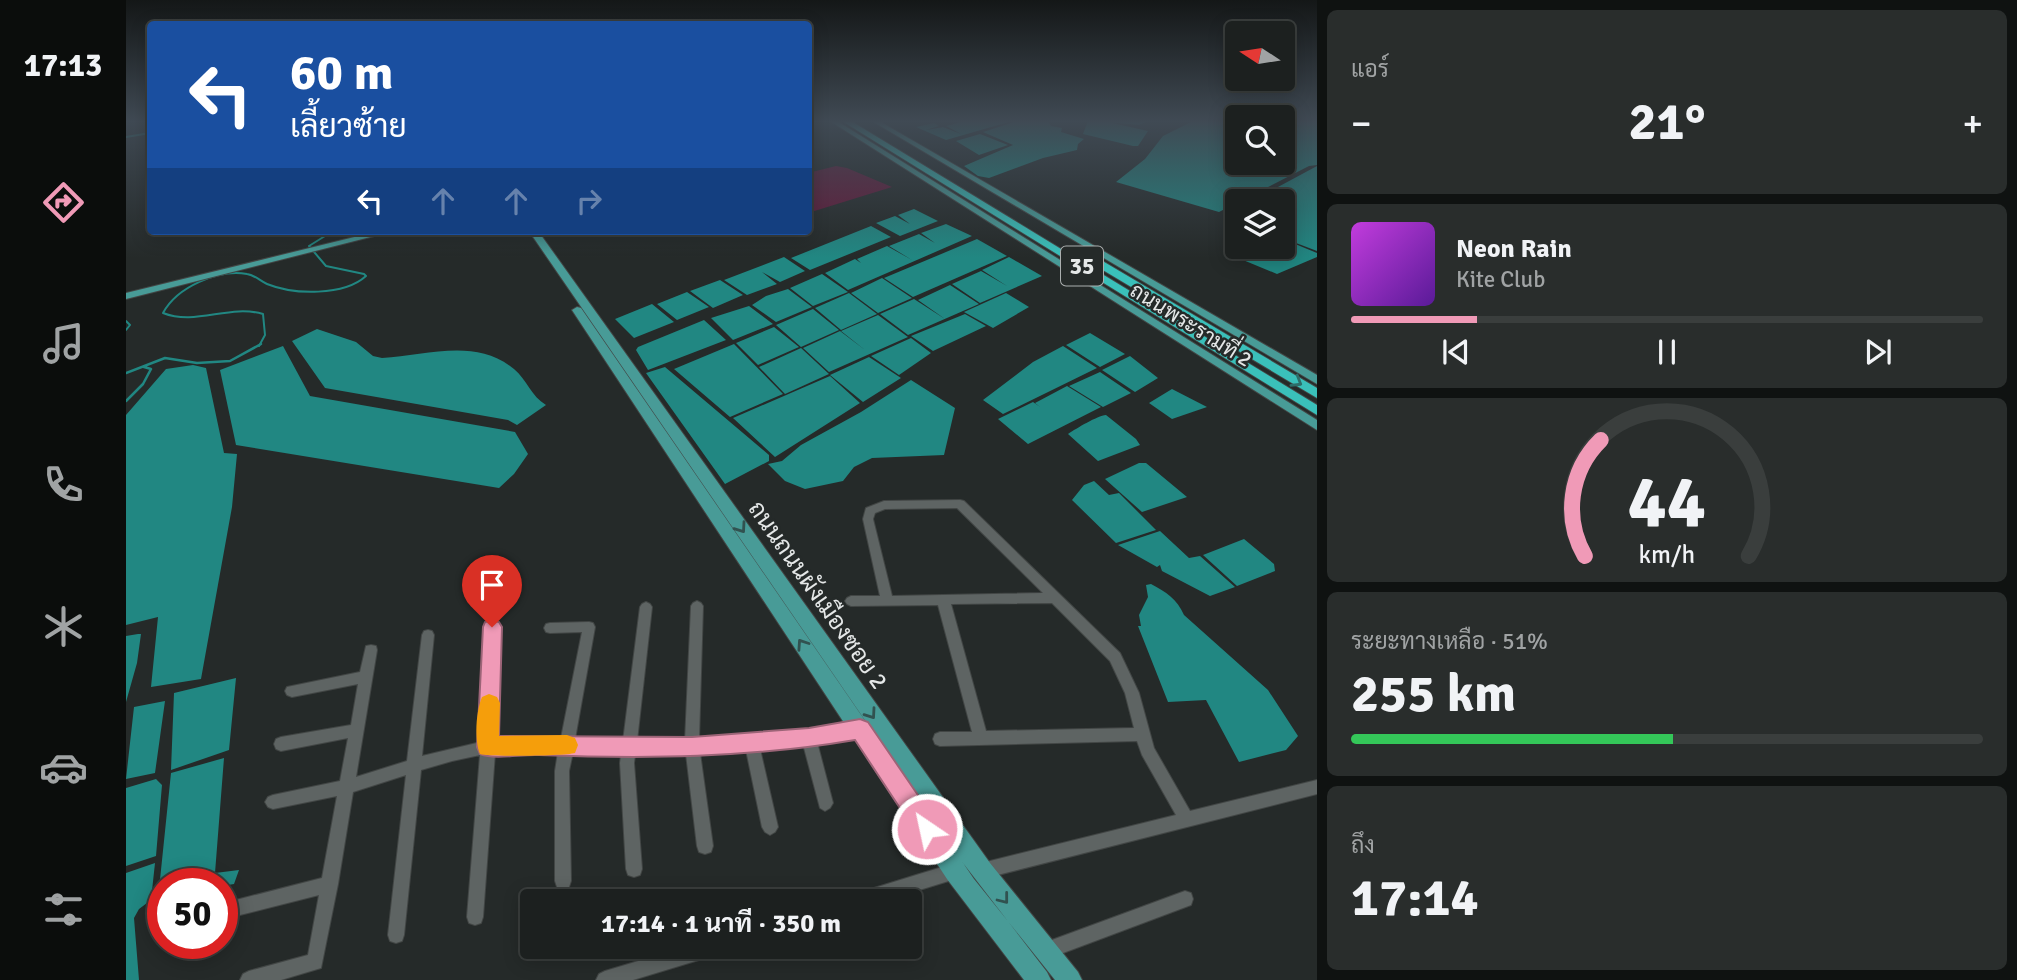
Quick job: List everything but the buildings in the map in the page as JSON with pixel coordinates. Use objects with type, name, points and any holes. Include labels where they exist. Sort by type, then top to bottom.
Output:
[{"type":"highway","name":"ถนนพระรามที่ 2","points":[[920,167],[1301,401],[1316,421]]},
{"type":"highway","name":"ถนนพระรามที่ 2","points":[[937,167],[1317,394]]},
{"type":"highway","points":[[1244,350],[1294,367]]},
{"type":"main road","name":"ถนนพระรามที่ 2","points":[[907,167],[1316,421]]},
{"type":"main road","name":"ถนนพระรามที่ 2","points":[[953,167],[1317,380]]},
{"type":"main road","points":[[324,246],[367,235]]},
{"type":"main road","points":[[126,294],[372,235]]},
{"type":"main road","name":"ถนนถนนผังเมืองซอย 2","points":[[526,235],[872,736],[1070,980]]},
{"type":"main road","name":"ถนนถนนผังเมืองซอย 2","points":[[536,235],[872,736],[956,871],[1039,980]]},
{"type":"street","points":[[887,600],[868,519],[870,511],[884,505],[960,504],[1057,598],[1119,664],[1132,693],[1142,734],[1156,768],[1187,820]]},
{"type":"street","points":[[851,601],[1057,598]]},
{"type":"street","points":[[943,599],[981,738]]},
{"type":"street","points":[[697,606],[692,747],[705,846]]},
{"type":"street","points":[[634,869],[629,748],[646,607]]},
{"type":"street","points":[[475,917],[488,747],[492,627]]},
{"type":"street","points":[[550,628],[589,627],[562,771],[563,881]]},
{"type":"street","points":[[396,935],[428,635]]},
{"type":"street","points":[[249,980],[316,962],[371,650]]},
{"type":"street","points":[[292,691],[366,677]]},
{"type":"street","points":[[281,744],[357,730]]},
{"type":"street","points":[[940,739],[1142,734]]},
{"type":"street","points":[[274,802],[347,787],[416,763],[488,747],[692,747],[872,736]]},
{"type":"street","points":[[809,738],[825,803]]},
{"type":"street","points":[[751,742],[770,827]]},
{"type":"street","points":[[982,871],[1317,787]]},
{"type":"street","points":[[897,889],[956,871]]},
{"type":"street","points":[[238,907],[330,884]]},
{"type":"street","points":[[1046,951],[1185,898]]},
{"type":"street","points":[[605,980],[673,959]]},
{"type":"water","points":[[965,167],[1019,167],[989,178],[978,176]]},
{"type":"water","points":[[1135,167],[1225,167],[1225,175],[1291,175],[1264,189],[1225,189],[1225,209],[1219,212],[1116,182]]},
{"type":"water","points":[[1295,167],[1308,167],[1295,173]]},
{"type":"water","points":[[1316,167],[1317,167],[1317,251],[1295,243],[1295,189],[1274,189]]},
{"type":"water","points":[[914,209],[938,221],[900,236],[876,223],[895,216],[910,224],[898,215]]},
{"type":"water","points":[[946,224],[972,236],[848,290],[825,273],[855,259],[861,263],[857,259],[887,246],[912,260],[889,246],[919,234],[935,243],[921,233]]},
{"type":"water","points":[[871,226],[891,237],[810,270],[791,258]]},
{"type":"water","points":[[977,239],[1007,256],[913,297],[884,278]]},
{"type":"water","points":[[1295,244],[1317,253],[1317,257],[1277,274],[1241,259],[1295,259]]},
{"type":"water","points":[[784,257],[805,271],[780,282],[762,272],[777,284],[747,295],[724,280]]},
{"type":"water","points":[[1009,257],[1042,276],[980,303],[952,284],[981,271],[1007,286],[982,270]]},
{"type":"water","points":[[822,274],[848,292],[813,306],[790,288]]},
{"type":"water","points":[[882,278],[912,298],[878,313],[851,293]]},
{"type":"water","points":[[720,280],[743,295],[713,308],[690,291]]},
{"type":"water","points":[[950,285],[979,304],[945,319],[918,300]]},
{"type":"water","points":[[788,289],[812,307],[776,322],[752,305],[766,296]]},
{"type":"water","points":[[687,292],[709,307],[677,320],[657,304]]},
{"type":"water","points":[[849,293],[877,314],[841,330],[815,308]]},
{"type":"water","points":[[1006,293],[1029,307],[993,328],[964,312]]},
{"type":"water","points":[[914,299],[945,319],[908,335],[880,314]]},
{"type":"water","points":[[652,304],[674,322],[634,338],[615,319]]},
{"type":"water","points":[[749,306],[773,324],[733,340],[711,318]]},
{"type":"water","points":[[813,309],[839,330],[801,347],[776,325]]},
{"type":"water","points":[[965,314],[986,326],[933,351],[911,336]]},
{"type":"water","points":[[878,315],[908,337],[829,372],[803,348],[840,331],[865,350],[841,331]]},
{"type":"water","points":[[704,320],[726,340],[648,370],[636,350],[638,347]]},
{"type":"water","points":[[774,327],[799,347],[758,365],[736,343]]},
{"type":"water","points":[[317,329],[356,342],[373,356],[382,358],[467,351],[499,359],[514,369],[536,397],[546,405],[517,425],[508,420],[325,388],[292,341]]},
{"type":"water","points":[[1090,333],[1125,354],[1100,367],[1066,345]]},
{"type":"water","points":[[911,338],[931,353],[899,375],[871,356]]},
{"type":"water","points":[[734,344],[783,394],[730,417],[674,369]]},
{"type":"water","points":[[283,346],[310,396],[515,432],[528,454],[514,474],[499,488],[236,445],[220,370]]},
{"type":"water","points":[[1063,346],[1097,368],[1003,414],[983,400],[1033,362]]},
{"type":"water","points":[[801,348],[829,374],[785,394],[759,367]]},
{"type":"water","points":[[1130,356],[1158,378],[1135,392],[1102,370]]},
{"type":"water","points":[[869,357],[901,378],[863,402],[830,375]]},
{"type":"water","points":[[193,365],[206,368],[224,453],[237,454],[232,507],[201,679],[151,687],[158,617],[126,625],[126,415],[166,369]]},
{"type":"water","points":[[665,367],[769,455],[769,461],[725,484],[646,373]]},
{"type":"water","points":[[1100,372],[1131,393],[1103,407],[1069,386]]},
{"type":"water","points":[[830,376],[860,403],[775,457],[733,418]]},
{"type":"water","points":[[911,380],[955,408],[944,455],[872,458],[854,467],[843,481],[805,489],[785,481],[768,464],[782,461],[801,445],[861,412]]},
{"type":"water","points":[[1067,386],[1101,407],[1028,444],[998,419],[1033,402],[1040,407],[1035,403]]},
{"type":"water","points":[[1172,389],[1207,407],[1172,419],[1149,403]]},
{"type":"water","points":[[1106,415],[1140,445],[1098,461],[1068,434]]},
{"type":"water","points":[[1139,463],[1146,463],[1187,497],[1142,512],[1105,479]]},
{"type":"water","points":[[1094,481],[1109,495],[1119,493],[1156,530],[1116,543],[1072,500],[1084,485]]},
{"type":"water","points":[[1160,531],[1189,558],[1200,556],[1235,587],[1210,596],[1162,571],[1160,565],[1157,567],[1118,545]]},
{"type":"water","points":[[1244,539],[1274,564],[1275,571],[1237,586],[1203,555]]},
{"type":"water","points":[[1151,584],[1170,596],[1184,615],[1268,690],[1298,736],[1286,750],[1239,762],[1206,700],[1168,702],[1138,626],[1141,626],[1139,615],[1148,597],[1146,585]]},
{"type":"water","points":[[141,634],[137,663],[126,702],[126,636]]},
{"type":"water","points":[[236,678],[229,750],[171,770],[174,693]]},
{"type":"water","points":[[165,701],[155,773],[126,779],[134,707]]},
{"type":"water","points":[[224,758],[215,868],[161,868],[171,773]]},
{"type":"water","points":[[156,779],[162,785],[156,856],[126,866],[126,788]]},
{"type":"water","points":[[155,863],[154,868],[147,868],[147,903],[139,909],[134,918],[139,980],[126,980],[126,873]]},
{"type":"waterway","points":[[260,345],[265,335],[263,314],[238,311],[188,317],[163,313],[169,304],[188,288],[224,274],[250,275],[278,288],[304,292],[332,290],[357,283],[366,276],[326,266],[309,246],[330,235]]},
{"type":"waterway","points":[[126,321],[130,325],[126,330]]},
{"type":"waterway","points":[[126,373],[165,358],[197,363],[230,361],[260,345]]},
{"type":"waterway","points":[[126,401],[143,384],[151,369],[144,367]]},
{"type":"slow traffic","points":[[489,703],[488,747],[523,744],[567,745]]},
{"type":"route","points":[[492,627],[488,747],[523,744],[629,748],[692,747],[809,738],[860,729],[927,829]]}]
